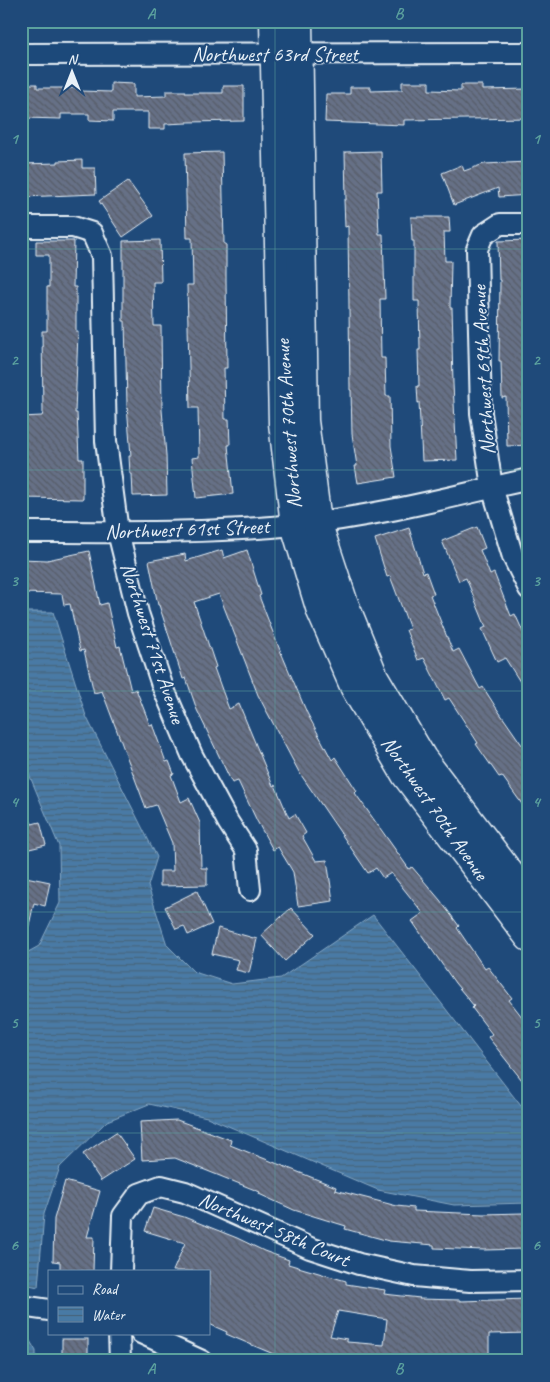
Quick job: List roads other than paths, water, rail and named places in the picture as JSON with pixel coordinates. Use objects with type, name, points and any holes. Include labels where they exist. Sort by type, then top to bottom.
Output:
[{"type":"street","points":[[274,21],[287,54]]},
{"type":"street","points":[[287,54],[298,21]]},
{"type":"street","name":"Northwest 63rd Street","points":[[21,54],[529,53]]},
{"type":"street","name":"Northwest 70th Avenue","points":[[287,54],[283,423],[306,523],[321,611],[355,688],[406,775],[529,938]]},
{"type":"street","name":"Northwest 69th Avenue","points":[[529,224],[500,224],[484,235],[477,249],[481,412],[492,487],[513,557],[529,589]]},
{"type":"street","name":"Northwest 71st Avenue","points":[[21,227],[73,227],[92,233],[102,256],[106,441],[118,532],[138,613],[162,686],[192,755],[228,822],[246,850],[250,890]]},
{"type":"street","name":"Northwest 61st Street","points":[[21,532],[231,530],[306,523],[394,510],[529,479]]},
{"type":"street","name":"Northwest 70th Avenue","points":[[306,523],[374,677],[422,758],[529,899]]},
{"type":"street","name":"Northwest 58th Court","points":[[121,1270],[123,1216],[139,1194],[161,1186],[185,1192],[310,1248],[359,1264],[414,1276],[461,1281],[529,1280]]},
{"type":"street","points":[[21,1306],[48,1310]]},
{"type":"street","points":[[119,1334],[120,1361]]},
{"type":"street","points":[[143,1334],[202,1361]]},
{"type":"water","points":[[21,612],[53,612],[86,716],[157,857],[148,886],[167,945],[194,972],[232,984],[281,978],[373,915],[521,1106],[529,1105],[529,1203],[454,1205],[378,1190],[207,1117],[149,1104],[107,1121],[60,1167],[44,1214],[38,1287],[21,1283],[21,956],[39,946],[60,903],[59,846],[21,755]]},
{"type":"water","points":[[21,1336],[27,1336],[36,1351],[36,1361],[21,1361]]}]
